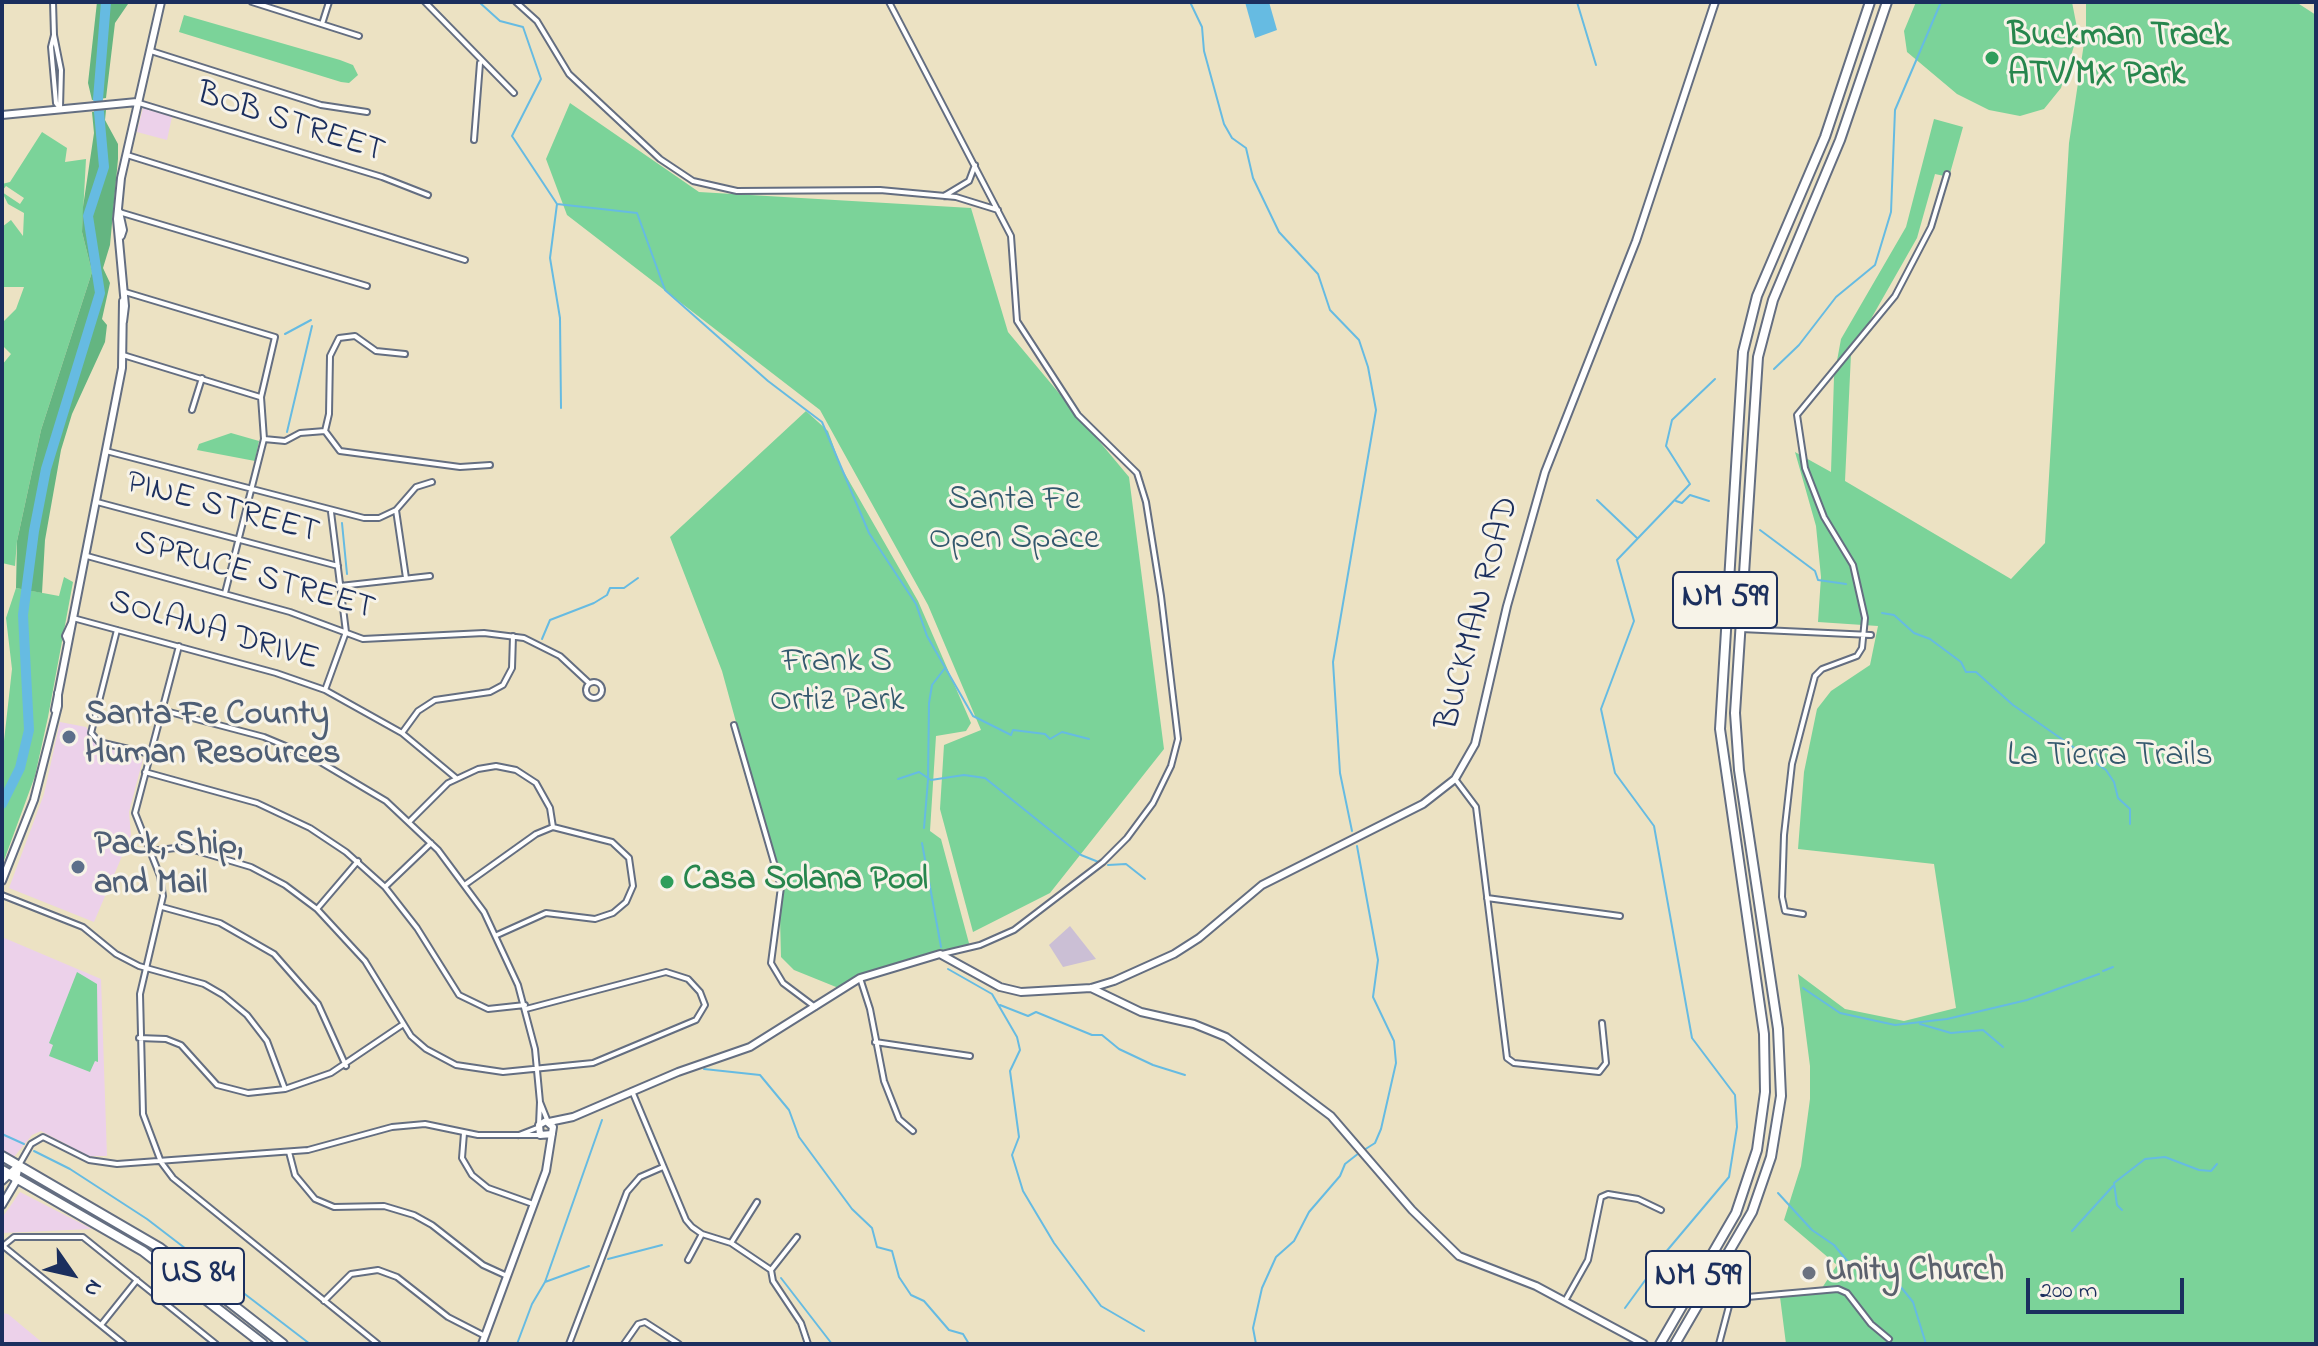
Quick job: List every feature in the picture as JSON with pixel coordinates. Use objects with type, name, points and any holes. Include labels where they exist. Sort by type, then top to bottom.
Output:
[{"type":"highway","name":"NM 599","points":[[1660,1344],[1736,1213],[1757,1150],[1765,1092],[1762,1025],[1720,729],[1741,362],[1757,296],[1825,137],[1870,2]]},
{"type":"highway","name":"NM 599","points":[[1675,1344],[1752,1212],[1771,1157],[1781,1096],[1778,1029],[1736,742],[1739,629],[1753,404],[1762,337],[1780,283],[1840,140],[1887,2]]},
{"type":"highway","name":"US 84","points":[[2,1156],[21,1162],[160,1248],[283,1344]]},
{"type":"highway","name":"US 84","points":[[7,1175],[143,1251],[258,1343]]},
{"type":"street","points":[[53,2],[54,35],[61,70],[60,108]]},
{"type":"street","points":[[2,881],[34,800],[68,641],[74,628],[72,620],[94,501],[117,380],[121,376],[123,291],[119,212],[125,154],[161,2]]},
{"type":"street","points":[[252,2],[359,36]]},
{"type":"street","points":[[322,24],[329,2]]},
{"type":"street","points":[[425,2],[480,63],[514,93]]},
{"type":"street","points":[[516,2],[537,21],[569,74],[660,159],[693,181],[737,191],[851,188],[941,197],[998,210]]},
{"type":"street","points":[[2,1205],[7,1175],[21,1162],[31,1144],[43,1137],[97,1162],[161,1162],[289,1152],[392,1127],[425,1124],[464,1133],[519,1135],[552,1132],[573,1117],[632,1091],[750,1047],[860,978],[980,945],[1014,930],[1102,863],[1127,838],[1153,803],[1171,766],[1178,739],[1161,596],[1142,488],[1130,463],[1078,415],[1017,321],[1016,260],[1011,236],[889,2]]},
{"type":"street","name":"BUCKMAN ROAD","points":[[940,954],[1009,990],[1031,992],[1091,988],[1174,954],[1199,938],[1262,885],[1423,804],[1455,779],[1475,744],[1507,606],[1545,472],[1636,241],[1715,2]]},
{"type":"street","points":[[149,50],[321,105],[367,112]]},
{"type":"street","points":[[474,140],[480,63]]},
{"type":"street","points":[[2,115],[137,102]]},
{"type":"street","name":"BOB STREET","points":[[137,102],[382,177],[428,195]]},
{"type":"street","points":[[125,154],[465,260]]},
{"type":"street","points":[[941,197],[957,191],[969,181],[975,165]]},
{"type":"street","points":[[1803,914],[1785,911],[1782,897],[1784,835],[1792,764],[1815,676],[1822,669],[1857,656],[1865,618],[1853,565],[1815,495],[1805,468],[1797,415],[1895,296],[1931,227],[1947,174]]},
{"type":"street","points":[[119,212],[367,286]]},
{"type":"street","points":[[123,291],[275,337],[261,397],[264,439],[225,594]]},
{"type":"street","points":[[405,354],[376,351],[355,336],[339,338],[330,356],[325,431],[340,451],[460,467],[490,465]]},
{"type":"street","points":[[121,355],[261,397]]},
{"type":"street","points":[[192,410],[202,378]]},
{"type":"street","points":[[264,439],[285,441],[300,433],[325,431]]},
{"type":"street","points":[[104,451],[331,512],[379,518],[396,510],[416,487],[432,482]]},
{"type":"street","name":"PINE STREET","points":[[94,501],[338,566]]},
{"type":"street","points":[[396,510],[406,578]]},
{"type":"street","points":[[325,690],[346,632],[331,512]]},
{"type":"street","name":"SPRUCE STREET","points":[[84,555],[290,612],[375,640],[484,633],[513,636],[554,652],[589,683]]},
{"type":"street","points":[[340,586],[430,576]]},
{"type":"street","name":"SOLANA DRIVE","points":[[72,620],[179,646],[325,690],[402,733],[456,778]]},
{"type":"street","points":[[1739,629],[1871,635]]},
{"type":"street","points":[[117,630],[91,733],[99,742],[150,754]]},
{"type":"street","points":[[402,733],[429,703],[447,697],[490,692],[503,685],[512,668],[513,636]]},
{"type":"street","points":[[179,646],[135,813],[163,886],[162,907],[140,994],[143,1114],[161,1162],[182,1185],[378,1344]]},
{"type":"street","points":[[162,710],[297,750],[360,784],[410,822],[431,843],[466,884],[497,935],[526,1007],[538,1069],[540,1131],[548,1150]]},
{"type":"street","points":[[734,725],[781,887],[771,963],[783,983],[815,1007]]},
{"type":"street","points":[[410,822],[456,778],[490,766],[523,774],[544,795],[553,827]]},
{"type":"street","points":[[145,772],[271,808],[310,828],[358,861],[385,887],[417,928],[459,995],[488,1009],[526,1007],[672,972],[693,983],[705,1005],[700,1018],[593,1063],[497,1073],[456,1065],[426,1049],[402,1025],[365,961],[317,909],[251,867],[180,847],[150,851]]},
{"type":"street","points":[[1455,779],[1476,807],[1507,1058],[1514,1063],[1599,1072],[1606,1063],[1602,1023]]},
{"type":"street","points":[[466,884],[536,834],[553,827],[612,842],[626,853],[634,880],[623,906],[600,918],[540,915],[497,935]]},
{"type":"street","points":[[385,887],[431,843]]},
{"type":"street","points":[[317,909],[358,861]]},
{"type":"street","points":[[2,895],[83,927],[116,954],[146,968],[204,984],[247,1015],[267,1041],[285,1089]]},
{"type":"street","points":[[1487,898],[1620,916]]},
{"type":"street","points":[[162,907],[220,923],[274,954],[318,1004],[346,1066]]},
{"type":"street","points":[[860,978],[875,1042],[899,1119],[913,1131]]},
{"type":"street","points":[[1091,988],[1141,1012],[1194,1024],[1226,1037],[1331,1116],[1447,1247],[1469,1262],[1524,1280],[1644,1344]]},
{"type":"street","points":[[139,1038],[166,1039],[181,1045],[193,1055],[208,1077],[227,1090],[248,1093],[285,1089],[346,1066],[402,1025]]},
{"type":"street","points":[[875,1042],[970,1056]]},
{"type":"street","points":[[632,1091],[686,1220],[702,1234],[731,1243],[771,1270],[773,1281],[801,1323],[808,1344]]},
{"type":"street","points":[[482,1344],[546,1171],[552,1132],[540,1102]]},
{"type":"street","points":[[540,1131],[549,1122],[573,1117]]},
{"type":"street","points":[[464,1133],[462,1158],[472,1175],[488,1188],[534,1205]]},
{"type":"street","points":[[289,1152],[295,1175],[315,1199],[339,1208],[388,1207],[421,1218],[483,1265],[507,1276]]},
{"type":"street","points":[[569,1344],[629,1187],[640,1177],[663,1167]]},
{"type":"street","points":[[1565,1301],[1588,1260],[1601,1197],[1608,1194],[1638,1199],[1661,1210]]},
{"type":"street","points":[[731,1243],[757,1202]]},
{"type":"street","points":[[688,1260],[702,1234]]},
{"type":"street","points":[[124,1344],[2,1245],[14,1237],[85,1238],[216,1344]]},
{"type":"street","points":[[771,1270],[797,1237]]},
{"type":"street","points":[[324,1301],[347,1276],[364,1270],[378,1270],[397,1277],[448,1317],[485,1336]]},
{"type":"street","points":[[101,1325],[137,1280]]},
{"type":"street","points":[[1719,1344],[1729,1306],[1736,1298],[1838,1289],[1847,1293],[1871,1324],[1889,1339]]},
{"type":"street","points":[[624,1344],[638,1324],[645,1322],[679,1344]]},
{"type":"street","points":[[258,1343],[265,1330]]},
{"type":"shaded area","points":[[143,108],[172,117],[167,140],[137,132]]},
{"type":"shaded area","points":[[60,722],[86,727],[97,745],[143,759],[129,812],[131,835],[94,922],[9,888],[44,794]]},
{"type":"shaded area","points":[[1070,926],[1096,959],[1063,967],[1049,945]]},
{"type":"shaded area","points":[[2,937],[101,979],[107,1156],[89,1156],[41,1131],[32,1135],[14,1157],[2,1150]]},
{"type":"shaded area","points":[[20,1192],[92,1229],[2,1233],[2,1218]]},
{"type":"shaded area","points":[[2,1313],[8,1314],[44,1344],[2,1344]]},
{"type":"green space","points":[[97,2],[128,4],[115,23],[106,98],[92,100],[88,83]]},
{"type":"green space","name":"Buckman Track ATV/MX Park","points":[[1916,2],[2072,2],[2078,33],[2061,88],[2044,109],[2020,116],[1989,110],[1957,94],[1907,52],[1904,31]]},
{"type":"green space","name":"La Tierra Trails","points":[[2086,2],[2296,2],[2316,15],[2316,1344],[1786,1344],[1780,1297],[1820,1291],[1837,1265],[1784,1220],[1801,1166],[1810,1099],[1810,1066],[1798,974],[1845,1009],[1904,1021],[1956,1008],[1934,864],[1798,849],[1804,772],[1817,709],[1831,691],[1870,665],[1878,626],[1818,622],[1821,577],[1816,526],[1795,452],[1831,472],[1834,377],[1841,339],[1906,227],[1934,119],[1963,127],[1949,177],[1935,174],[1917,238],[1851,354],[1845,481],[2011,579],[2045,543],[2069,143],[2086,30]]},
{"type":"green space","points":[[184,15],[340,60],[353,65],[358,75],[349,83],[341,82],[179,32]]},
{"type":"green space","name":"Santa Fe Open Space","points":[[570,103],[699,192],[971,208],[1008,332],[1129,477],[1164,749],[1050,893],[973,932],[940,809],[944,745],[981,730],[928,605],[820,410],[567,215],[546,159]]},
{"type":"green space","points":[[106,110],[105,120],[118,144],[118,159],[110,245],[103,268],[110,283],[102,319],[107,325],[105,342],[72,414],[61,450],[45,540],[42,593],[16,588],[17,541],[41,430],[92,272],[82,232],[83,207],[94,133],[92,112]]},
{"type":"green space","points":[[42,132],[67,148],[65,162],[86,159],[82,232],[92,272],[41,430],[17,541],[15,566],[2,563],[2,365],[11,354],[2,345],[2,323],[16,309],[24,287],[2,287],[2,227],[11,220],[23,236],[24,213],[8,204],[2,192],[20,204],[24,198],[6,186],[2,191],[2,184],[10,182]]},
{"type":"green space","name":"Frank S Ortiz Park","points":[[806,411],[828,431],[841,467],[918,601],[971,723],[966,731],[936,736],[930,831],[941,839],[970,947],[884,970],[841,989],[794,970],[781,957],[779,879],[722,671],[670,537]]},
{"type":"green space","points":[[231,433],[259,441],[255,461],[197,450],[199,444]]},
{"type":"green space","points":[[64,577],[73,582],[48,717],[35,776],[2,866],[2,759],[12,669],[6,618],[16,588],[59,596]]},
{"type":"green space","points":[[77,972],[97,984],[98,1062],[95,1061],[90,1072],[49,1056],[53,1045],[49,1043]]},
{"type":"water","points":[[1245,2],[1269,2],[1277,30],[1255,38]]},
{"type":"waterway","points":[[98,99],[106,2]]},
{"type":"waterway","points":[[479,2],[500,21],[523,27],[541,79],[512,136],[557,204],[637,213],[665,290],[768,381],[822,422],[869,533],[916,604],[927,636],[973,716],[1011,735],[1013,730],[1045,734],[1050,739],[1062,732],[1089,739]]},
{"type":"waterway","points":[[1190,2],[1202,27],[1204,51],[1224,124],[1232,138],[1246,148],[1253,178],[1279,232],[1318,274],[1330,310],[1359,340],[1368,367],[1376,410],[1333,662],[1340,773],[1352,831]]},
{"type":"waterway","points":[[1577,2],[1596,65]]},
{"type":"waterway","points":[[1774,369],[1799,345],[1836,297],[1875,265],[1891,212],[1895,110],[1941,2]]},
{"type":"waterway","points":[[2,804],[20,768],[29,730],[23,615],[34,531],[46,469],[100,293],[88,216],[104,167],[99,112]]},
{"type":"waterway","points":[[557,204],[550,258],[560,318],[561,408]]},
{"type":"waterway","points":[[285,334],[311,320]]},
{"type":"waterway","points":[[287,432],[312,326]]},
{"type":"waterway","points":[[1625,1308],[1665,1253],[1729,1177],[1737,1127],[1735,1095],[1692,1038],[1654,826],[1615,773],[1601,709],[1634,621],[1617,560],[1690,484],[1666,446],[1672,420],[1715,379]]},
{"type":"waterway","points":[[1676,501],[1682,503],[1690,495],[1709,501]]},
{"type":"waterway","points":[[1597,500],[1637,538]]},
{"type":"waterway","points":[[342,523],[347,574]]},
{"type":"waterway","points":[[1760,530],[1815,571],[1818,580],[1846,584]]},
{"type":"waterway","points":[[542,639],[550,620],[594,603],[607,595],[610,588],[624,588],[638,578]]},
{"type":"waterway","points":[[1882,613],[1894,615],[1914,633],[1930,639],[1961,662],[1966,672],[1976,672],[2013,705],[2106,770],[2114,782],[2118,798],[2130,809],[2130,824]]},
{"type":"waterway","points":[[924,828],[929,703],[932,685],[945,668]]},
{"type":"waterway","points":[[87,745],[90,738]]},
{"type":"waterway","points":[[898,779],[919,772],[931,780],[964,775],[985,778],[1081,855],[1101,863]]},
{"type":"waterway","points":[[922,843],[941,947]]},
{"type":"waterway","points":[[1357,846],[1378,960],[1373,997],[1394,1041],[1396,1063],[1381,1129],[1375,1143],[1364,1150]]},
{"type":"waterway","points":[[1108,865],[1126,864],[1145,879]]},
{"type":"waterway","points":[[2103,971],[2113,967]]},
{"type":"waterway","points":[[948,969],[992,994],[1017,1037],[1020,1050],[1010,1071],[1019,1137],[1012,1155],[1023,1191],[1054,1243],[1101,1306],[1144,1331]]},
{"type":"waterway","points":[[1803,988],[1840,1013],[1895,1025],[1947,1019],[2027,1000],[2099,974]]},
{"type":"waterway","points":[[1000,1005],[1028,1016],[1036,1012],[1092,1035],[1102,1035],[1119,1049],[1153,1065],[1185,1075]]},
{"type":"waterway","points":[[1920,1024],[1951,1033],[1983,1030],[2003,1047]]},
{"type":"waterway","points":[[704,1069],[760,1075],[789,1110],[799,1137],[852,1209],[872,1228],[877,1247],[892,1251],[899,1277],[911,1295],[924,1301],[949,1330],[963,1334],[969,1344]]},
{"type":"waterway","points":[[545,1282],[602,1120]]},
{"type":"waterway","points":[[2,1134],[24,1144]]},
{"type":"waterway","points":[[34,1151],[70,1169],[147,1219],[310,1344]]},
{"type":"waterway","points":[[1256,1344],[1253,1328],[1262,1288],[1276,1257],[1294,1241],[1309,1212],[1340,1176],[1345,1164],[1359,1153]]},
{"type":"waterway","points":[[2122,1210],[2117,1205],[2114,1183],[2145,1159],[2165,1157],[2199,1170],[2211,1171],[2217,1164]]},
{"type":"waterway","points":[[2072,1231],[2113,1186]]},
{"type":"waterway","points":[[1778,1193],[1812,1230],[1834,1245],[1849,1263],[1896,1281],[1913,1302],[1926,1344]]},
{"type":"waterway","points":[[608,1259],[662,1245]]},
{"type":"waterway","points":[[517,1344],[532,1304],[545,1282],[589,1266]]},
{"type":"waterway","points":[[781,1278],[832,1344]]},
{"type":"place","name":"Buckman Track ATV/MX Park","points":[[1992,58]]},
{"type":"place","name":"Santa Fe County Human Resources","points":[[69,737]]},
{"type":"place","name":"Pack, Ship, and Mail","points":[[78,867]]},
{"type":"place","name":"Casa Solana Pool","points":[[667,882]]},
{"type":"place","name":"Unity Church","points":[[1809,1273]]}]
